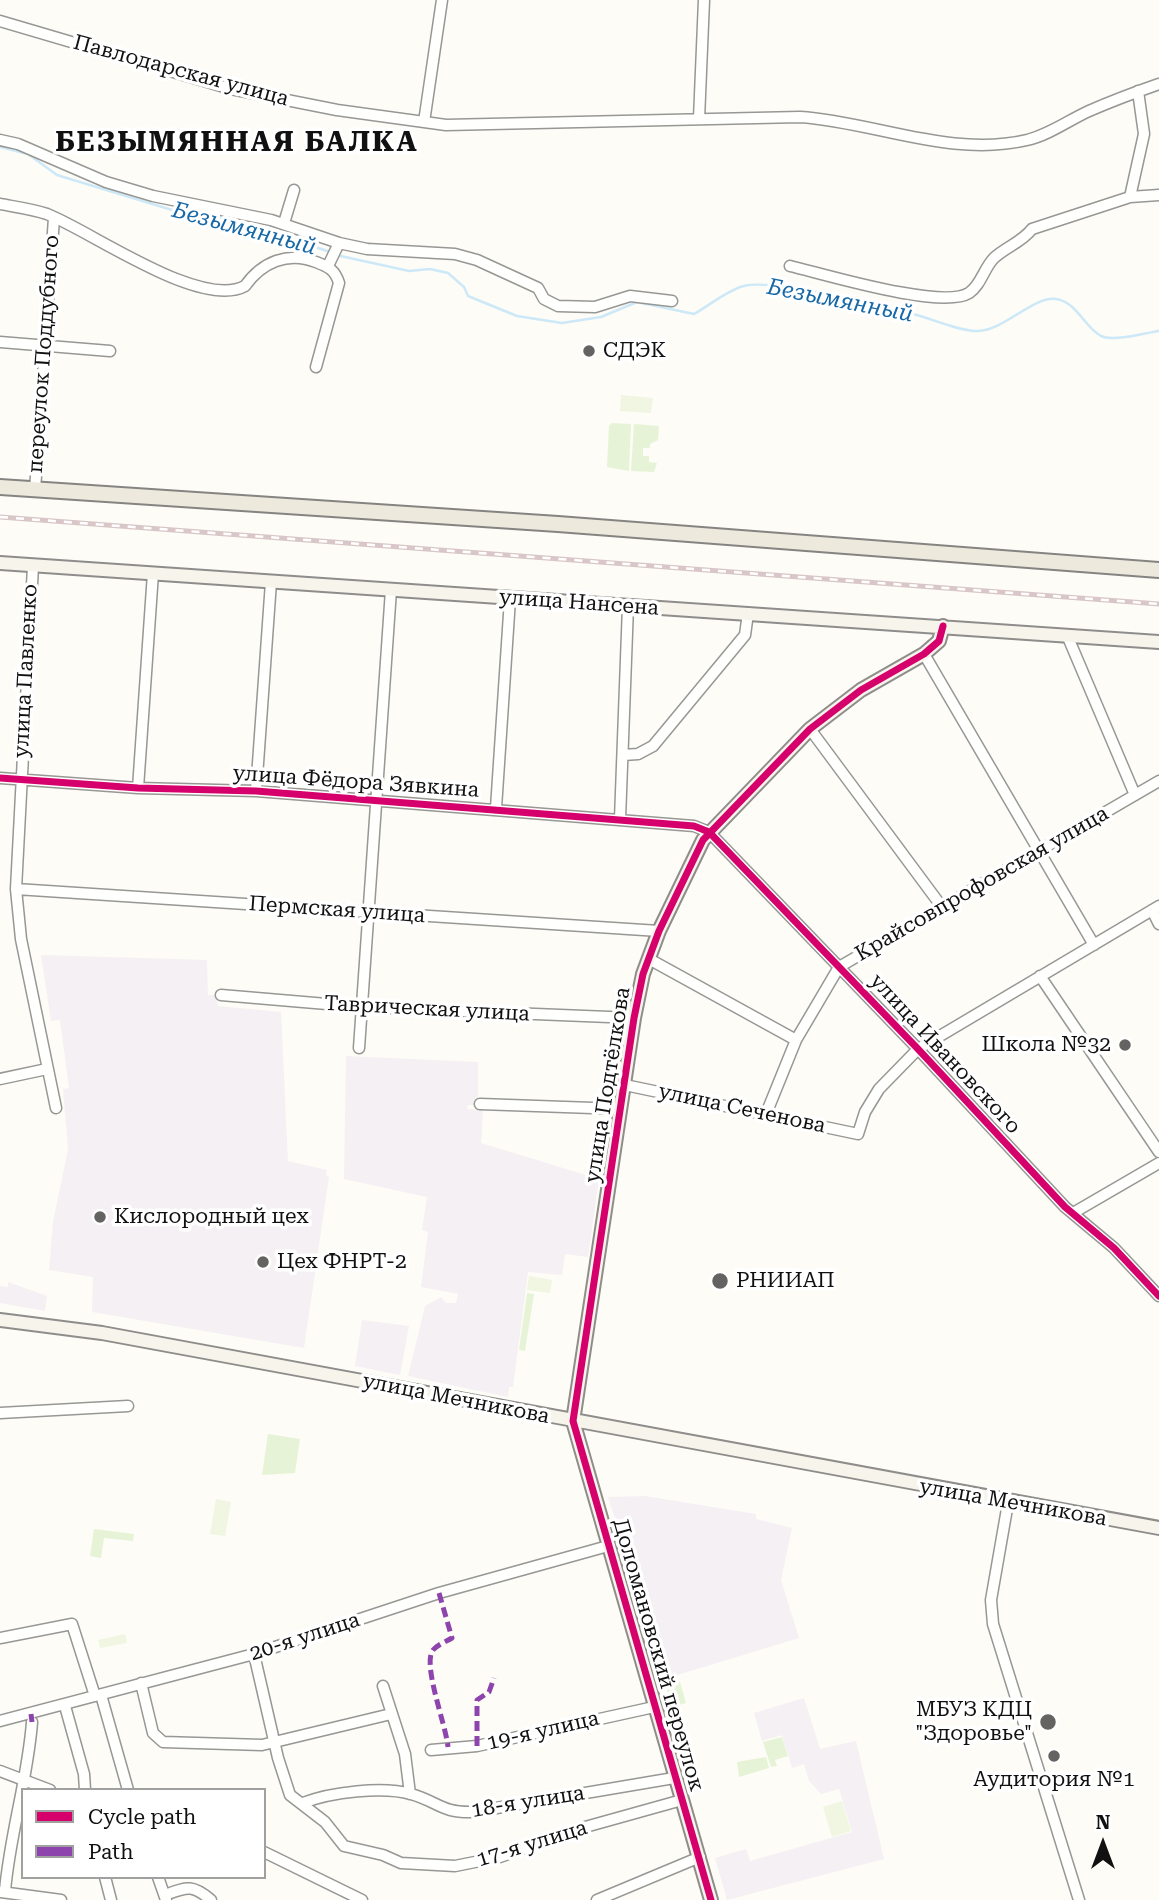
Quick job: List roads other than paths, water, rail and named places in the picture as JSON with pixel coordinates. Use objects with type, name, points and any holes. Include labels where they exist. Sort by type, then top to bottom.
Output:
[{"type":"main road","points":[[0,487],[1158,568]]},
{"type":"main road","name":"улица Нансена","points":[[0,563],[1159,642]]},
{"type":"main road","name":"улица Подтёлкова","points":[[573,1421],[634,1018],[659,931],[709,832],[810,729],[861,690],[924,654],[939,641],[943,626]]},
{"type":"main road","name":"улица Мечникова","points":[[0,1320],[115,1335],[1008,1503],[1159,1528]]},
{"type":"main road","name":"Доломановский переулок","points":[[573,1421],[711,1900]]},
{"type":"street","points":[[424,121],[442,0]]},
{"type":"street","points":[[699,119],[704,0]]},
{"type":"street","name":"Павлодарская улица","points":[[0,21],[231,89],[337,110],[446,125],[800,117],[831,119],[917,139],[993,145],[1029,140],[1159,84]]},
{"type":"street","points":[[1130,197],[1144,134],[1138,91]]},
{"type":"street","points":[[0,140],[106,182],[153,196],[284,223],[339,243],[367,249],[455,254],[477,260],[538,288],[544,299],[558,306],[595,307],[630,296],[672,301]]},
{"type":"street","points":[[284,223],[294,190]]},
{"type":"street","points":[[790,265],[922,297],[966,295],[974,289],[994,259],[1025,238],[1032,229],[1130,197],[1159,195]]},
{"type":"street","points":[[0,204],[54,218],[155,271],[226,291],[245,286],[256,271],[292,256],[329,262],[339,283],[316,367]]},
{"type":"street","name":"переулок Поддубного","points":[[35,489],[54,218]]},
{"type":"street","points":[[329,262],[339,243]]},
{"type":"street","points":[[0,342],[110,351]]},
{"type":"street","name":"улица Павленко","points":[[33,566],[16,889],[21,939],[56,1108]]},
{"type":"street","points":[[138,788],[153,573]]},
{"type":"street","points":[[256,791],[271,582]]},
{"type":"street","points":[[359,1048],[391,590]]},
{"type":"street","points":[[496,808],[510,599]]},
{"type":"street","points":[[620,819],[628,606]]},
{"type":"street","points":[[622,755],[638,754],[653,746],[745,635],[748,613]]},
{"type":"street","points":[[1067,635],[1135,795]]},
{"type":"street","points":[[924,654],[1094,945]]},
{"type":"street","points":[[810,729],[942,907]]},
{"type":"street","name":"улица Фёдора Зявкина","points":[[0,778],[138,788],[256,791],[496,808],[694,826],[709,832]]},
{"type":"street","name":"Крайсовпрофовская улица","points":[[766,1114],[796,1041],[839,967],[1159,781]]},
{"type":"street","name":"улица Ивановского","points":[[709,832],[1073,1213],[1114,1248],[1159,1296]]},
{"type":"street","name":"Пермская улица","points":[[16,889],[659,931]]},
{"type":"street","points":[[918,1049],[1156,909],[1159,924]]},
{"type":"street","points":[[649,959],[796,1041]]},
{"type":"street","points":[[1041,976],[1159,1152]]},
{"type":"street","name":"Таврическая улица","points":[[221,995],[362,1007],[634,1018]]},
{"type":"street","name":"улица Сеченова","points":[[625,1085],[858,1134],[865,1112],[879,1089],[918,1049]]},
{"type":"street","points":[[0,1079],[47,1069]]},
{"type":"street","points":[[480,1104],[621,1109]]},
{"type":"street","points":[[1073,1213],[1159,1163]]},
{"type":"street","points":[[0,1413],[128,1406]]},
{"type":"street","points":[[1008,1503],[991,1600],[993,1623],[1079,1900]]},
{"type":"street","name":"20-я улица","points":[[0,1721],[254,1654],[439,1593],[608,1546]]},
{"type":"street","points":[[0,1638],[72,1624],[127,1788]]},
{"type":"street","name":"17-я улица","points":[[254,1654],[290,1795],[325,1822],[344,1846],[383,1855],[401,1863],[442,1867],[500,1857],[578,1829],[682,1800]]},
{"type":"street","points":[[141,1683],[153,1733],[163,1742],[249,1746],[391,1714]]},
{"type":"street","points":[[383,1686],[405,1754],[410,1794]]},
{"type":"street","points":[[65,1706],[84,1774],[85,1788]]},
{"type":"street","name":"19-я улица","points":[[431,1750],[477,1746],[654,1707]]},
{"type":"street","points":[[33,1721],[30,1755],[22,1778],[2,1892],[61,1900]]},
{"type":"street","points":[[0,1771],[45,1788]]},
{"type":"street","name":"18-я улица","points":[[303,1803],[325,1795],[396,1791],[410,1794],[452,1813],[473,1812],[674,1778]]},
{"type":"street","points":[[266,1853],[362,1900]]},
{"type":"street","points":[[597,1900],[700,1857]]},
{"type":"street","points":[[106,1879],[111,1900]]},
{"type":"street","points":[[159,1879],[165,1897],[186,1888],[197,1888],[211,1900]]},
{"type":"waterway","name":"Безымянный","points":[[0,147],[28,154],[57,175],[182,213],[214,216],[275,233],[330,252]]},
{"type":"waterway","name":"Безымянный","points":[[336,255],[409,271],[430,269],[448,273],[464,287],[468,296],[517,316],[562,323],[601,317],[637,302],[694,314],[731,291],[744,286],[759,285],[803,289],[855,300],[971,331],[998,325],[1047,299],[1056,299],[1070,305],[1095,332],[1107,338],[1159,331]]},
{"type":"railway","points":[[0,517],[1159,604]]},
{"type":"place","name":"СДЭК","points":[[589,351]]},
{"type":"place","name":"Школа №32","points":[[1125,1045]]},
{"type":"place","name":"Кислородный цех","points":[[100,1217]]},
{"type":"place","name":"Цех ФНРТ-2","points":[[263,1262]]},
{"type":"place","name":"РНИИАП","points":[[720,1281]]},
{"type":"place","name":"МБУЗ КДЦ \"Здоровье\"","points":[[1048,1722]]},
{"type":"place","name":"Аудитория №1","points":[[1054,1756]]},
{"type":"district","name":"БЕЗЫМЯННАЯ БАЛКА","points":[[237,143]]}]
